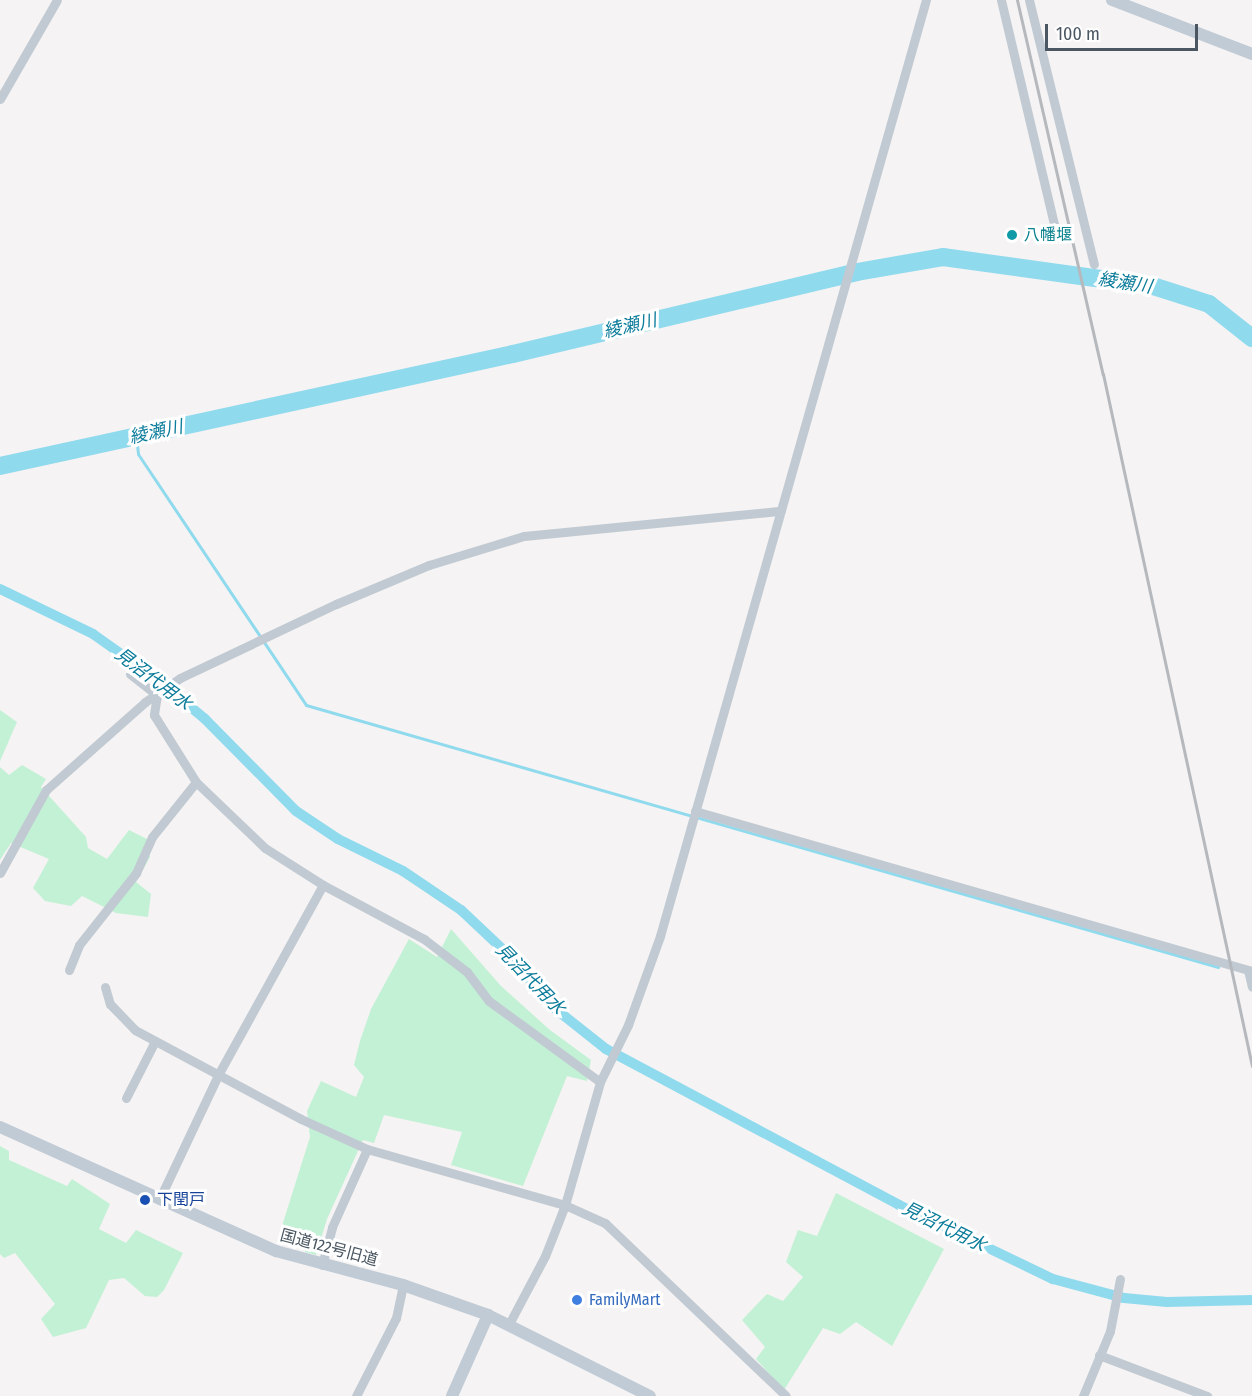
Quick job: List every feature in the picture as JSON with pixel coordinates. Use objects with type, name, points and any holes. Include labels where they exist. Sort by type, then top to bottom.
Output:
[{"type":"street","points":[[0,99],[57,0]]},
{"type":"street","points":[[509,1324],[544,1256],[565,1205],[600,1082],[618,1045],[660,936],[844,298],[851,261],[926,0]]},
{"type":"street","points":[[1001,0],[1054,225],[1050,231]]},
{"type":"street","points":[[1029,0],[1094,264]]},
{"type":"street","points":[[1112,0],[1252,54]]},
{"type":"street","points":[[0,873],[46,790],[86,752],[172,683],[398,578],[524,536],[781,511]]},
{"type":"street","points":[[130,674],[159,693]]},
{"type":"street","points":[[159,693],[154,715],[196,782],[265,848],[323,885],[424,939],[467,972],[489,1001],[600,1082]]},
{"type":"street","points":[[69,970],[79,945],[136,873],[152,837],[196,782]]},
{"type":"street","points":[[695,812],[1250,971],[1252,987]]},
{"type":"street","points":[[159,1200],[218,1075],[323,885]]},
{"type":"street","points":[[105,987],[117,1014],[135,1030],[251,1095],[367,1149],[565,1205],[605,1223],[626,1239],[659,1276],[786,1396]]},
{"type":"street","points":[[126,1098],[155,1041]]},
{"type":"street","name":"国道122号旧道","points":[[0,1127],[276,1251],[403,1285],[488,1315],[650,1396]]},
{"type":"street","points":[[322,1265],[332,1227],[367,1149]]},
{"type":"street","points":[[1086,1395],[1115,1307],[1120,1279]]},
{"type":"street","points":[[356,1396],[396,1318],[403,1285]]},
{"type":"street","points":[[452,1396],[488,1315]]},
{"type":"street","points":[[1100,1355],[1207,1396]]},
{"type":"green space","points":[[0,710],[17,722],[0,761]]},
{"type":"green space","points":[[22,765],[46,779],[41,787],[86,837],[88,848],[107,859],[129,830],[147,839],[150,857],[136,882],[151,894],[148,917],[116,913],[82,896],[71,906],[45,901],[33,888],[49,859],[11,843],[0,860],[0,767],[9,775]]},
{"type":"green space","points":[[451,929],[501,986],[550,1030],[591,1060],[587,1081],[567,1076],[523,1186],[451,1165],[462,1132],[384,1115],[374,1143],[363,1140],[327,1219],[316,1255],[305,1252],[308,1236],[281,1229],[310,1137],[307,1111],[321,1081],[356,1097],[364,1077],[354,1065],[360,1041],[371,1009],[409,939],[437,957]]},
{"type":"green space","points":[[0,1146],[9,1151],[9,1160],[67,1186],[72,1179],[110,1204],[99,1229],[126,1243],[136,1230],[183,1253],[164,1290],[157,1297],[145,1296],[124,1278],[109,1280],[86,1328],[53,1337],[41,1319],[55,1304],[15,1253],[4,1258],[0,1254]]},
{"type":"green space","points":[[836,1193],[944,1249],[892,1346],[856,1322],[840,1334],[823,1328],[784,1390],[756,1359],[765,1347],[742,1320],[767,1294],[783,1301],[803,1277],[786,1262],[798,1230],[817,1236]]},
{"type":"waterway","name":"綾瀬川","points":[[0,466],[513,354],[857,272],[943,257],[1153,286],[1209,304],[1252,338]]},
{"type":"waterway","points":[[136,437],[138,454],[306,705],[1218,967]]},
{"type":"waterway","name":"見沼代用水","points":[[0,589],[93,634],[158,680],[205,719],[296,811],[338,839],[403,871],[461,910],[511,957],[553,1007],[606,1049],[899,1205],[1053,1279],[1124,1298],[1167,1302],[1252,1300]]},
{"type":"railway","points":[[1017,0],[1103,374],[1252,1066]]},
{"type":"place","name":"八幡堰","points":[[1012,235]]},
{"type":"place","name":"下閏戸","points":[[145,1200]]},
{"type":"place","name":"FamilyMart","points":[[577,1300]]}]
